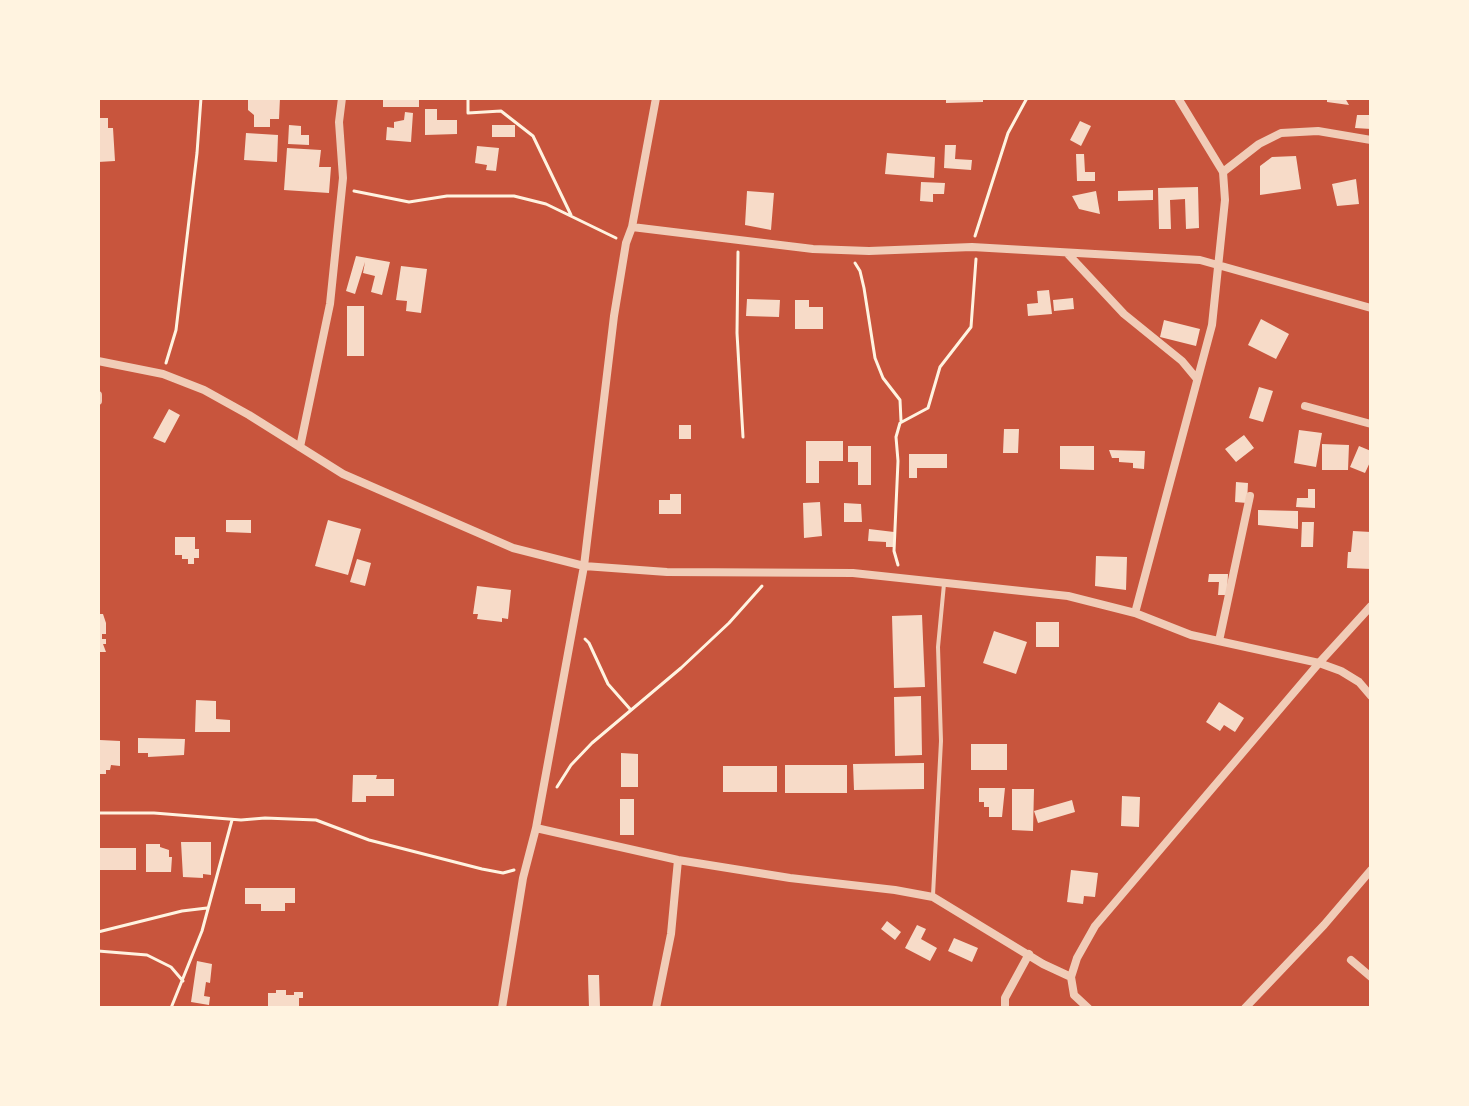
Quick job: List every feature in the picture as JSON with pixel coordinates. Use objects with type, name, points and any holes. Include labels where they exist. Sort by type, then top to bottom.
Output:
[{"type":"street","points":[[300,447],[330,304],[342,189],[339,122],[342,98]]},
{"type":"street","points":[[502,1008],[510,950],[536,828],[584,566],[614,316],[656,98]]},
{"type":"street","points":[[1135,613],[1212,325],[1225,200],[1223,172],[1178,98]]},
{"type":"street","points":[[1223,172],[1259,144],[1281,133],[1318,131],[1371,140]]},
{"type":"street","points":[[632,227],[813,249],[974,248],[1200,260],[1371,308]]},
{"type":"street","points":[[1067,253],[1124,314],[1182,361],[1197,379]]},
{"type":"street","points":[[98,361],[163,374],[204,390],[343,474],[513,548],[584,566],[667,572],[853,573],[1068,596],[1135,613],[1191,635],[1319,663],[1359,682],[1371,696]]},
{"type":"street","points":[[1305,406],[1371,424]]},
{"type":"street","points":[[1219,641],[1250,496]]},
{"type":"street","points":[[1088,1008],[1074,995],[1071,977],[1077,958],[1095,926],[1371,606]]},
{"type":"street","points":[[536,828],[678,860],[933,897],[1071,977]]},
{"type":"street","points":[[656,1008],[673,921],[678,860]]},
{"type":"street","points":[[1245,1008],[1371,870]]},
{"type":"street","points":[[1005,1008],[1005,998],[1029,954]]},
{"type":"street","points":[[1351,960],[1371,977]]},
{"type":"lane","points":[[933,897],[941,741],[938,647],[944,582]]},
{"type":"path","points":[[163,374],[176,330],[201,98]]},
{"type":"path","points":[[468,98],[468,113],[501,111],[533,136],[572,216]]},
{"type":"path","points":[[900,423],[928,408],[940,367],[971,327],[974,315],[974,248],[1008,133],[1027,98]]},
{"type":"path","points":[[342,189],[409,202],[447,196],[514,196],[546,204],[626,243]]},
{"type":"path","points":[[739,240],[737,333],[743,437]]},
{"type":"path","points":[[846,250],[860,271],[875,358],[883,378],[900,400],[903,418],[896,437],[898,461],[894,551],[903,578]]},
{"type":"path","points":[[557,788],[571,765],[592,743],[729,623],[774,572]]},
{"type":"path","points":[[572,629],[589,643],[608,684],[631,710]]},
{"type":"path","points":[[98,813],[154,813],[232,820],[316,820],[369,840],[482,869],[503,873],[527,865]]},
{"type":"path","points":[[171,1008],[197,945],[232,820]]},
{"type":"path","points":[[98,932],[182,911],[208,908]]},
{"type":"path","points":[[98,951],[147,955],[171,967],[183,981]]},
{"type":"building","points":[[248,98],[280,98],[279,119],[270,119],[270,127],[254,127],[254,115],[248,110]]},
{"type":"building","points":[[383,98],[419,98],[419,107],[383,107]]},
{"type":"building","points":[[946,98],[983,98],[983,102],[946,103]]},
{"type":"building","points":[[1327,98],[1345,98],[1349,105],[1327,102]]},
{"type":"building","points":[[425,109],[437,109],[437,120],[457,120],[457,134],[425,135]]},
{"type":"building","points":[[405,112],[413,113],[411,142],[386,140],[387,127],[394,128],[394,122],[404,120]]},
{"type":"building","points":[[1357,115],[1371,115],[1371,129],[1355,128]]},
{"type":"building","points":[[98,118],[108,118],[108,128],[113,128],[115,161],[98,162]]},
{"type":"building","points":[[1080,121],[1091,126],[1081,146],[1070,140]]},
{"type":"building","points":[[289,125],[301,126],[301,135],[309,135],[309,145],[288,144]]},
{"type":"building","points":[[492,125],[515,125],[515,137],[492,137]]},
{"type":"building","points":[[246,133],[278,135],[277,162],[244,160]]},
{"type":"building","points":[[945,145],[956,145],[955,159],[972,160],[971,170],[944,168]]},
{"type":"building","points":[[477,146],[499,148],[496,171],[486,170],[487,165],[475,163]]},
{"type":"building","points":[[287,148],[321,150],[319,167],[331,167],[329,193],[284,190]]},
{"type":"building","points":[[887,153],[935,157],[934,178],[885,174]]},
{"type":"building","points":[[1076,154],[1084,154],[1085,172],[1095,172],[1095,181],[1077,181]]},
{"type":"building","points":[[1296,156],[1301,189],[1260,195],[1260,166],[1272,157]]},
{"type":"building","points":[[1356,179],[1359,204],[1337,206],[1332,184]]},
{"type":"building","points":[[921,182],[945,183],[944,194],[933,194],[933,202],[920,201]]},
{"type":"building","points":[[1198,187],[1199,228],[1186,229],[1185,199],[1170,200],[1171,229],[1159,229],[1158,188]]},
{"type":"building","points":[[1153,190],[1153,200],[1118,201],[1118,191]]},
{"type":"building","points":[[747,191],[774,193],[771,230],[745,225]]},
{"type":"building","points":[[1096,191],[1100,214],[1079,209],[1072,196]]},
{"type":"building","points":[[356,256],[390,262],[382,295],[371,292],[375,276],[363,273],[365,262],[355,294],[346,291]]},
{"type":"building","points":[[401,266],[427,269],[421,313],[406,311],[407,301],[396,300]]},
{"type":"building","points":[[1049,290],[1052,314],[1028,316],[1027,304],[1038,303],[1037,291]]},
{"type":"building","points":[[1073,298],[1074,309],[1054,311],[1053,300]]},
{"type":"building","points":[[747,299],[780,300],[779,317],[746,316]]},
{"type":"building","points":[[795,300],[809,300],[809,307],[823,307],[823,329],[795,329]]},
{"type":"building","points":[[347,306],[364,306],[364,356],[347,356]]},
{"type":"building","points":[[1261,319],[1289,334],[1276,359],[1248,345]]},
{"type":"building","points":[[1164,320],[1200,329],[1196,346],[1160,337]]},
{"type":"building","points":[[1259,387],[1273,391],[1263,422],[1249,418]]},
{"type":"building","points":[[169,409],[180,415],[165,443],[153,438]]},
{"type":"building","points":[[679,425],[691,425],[691,439],[679,439]]},
{"type":"building","points":[[1004,429],[1019,429],[1018,453],[1003,453]]},
{"type":"building","points":[[1299,430],[1322,433],[1316,467],[1294,463]]},
{"type":"building","points":[[1244,435],[1254,448],[1236,462],[1225,449]]},
{"type":"building","points":[[806,441],[843,441],[843,461],[819,461],[819,483],[806,483]]},
{"type":"building","points":[[1322,444],[1349,445],[1348,470],[1322,470]]},
{"type":"building","points":[[848,446],[871,446],[871,485],[858,485],[858,462],[848,462]]},
{"type":"building","points":[[1060,446],[1094,446],[1094,470],[1060,469]]},
{"type":"building","points":[[1359,446],[1371,451],[1365,473],[1350,467]]},
{"type":"building","points":[[1109,450],[1145,451],[1144,469],[1133,468],[1133,463],[1119,462],[1119,458],[1112,458]]},
{"type":"building","points":[[909,454],[947,454],[947,468],[917,468],[917,478],[909,478]]},
{"type":"building","points":[[1236,482],[1248,483],[1247,503],[1235,502]]},
{"type":"building","points":[[1308,489],[1315,489],[1315,508],[1296,507],[1297,498],[1308,498]]},
{"type":"building","points":[[670,494],[681,494],[681,514],[659,514],[659,500],[670,500]]},
{"type":"building","points":[[820,502],[822,536],[804,538],[803,503]]},
{"type":"building","points":[[844,503],[861,504],[862,522],[844,522]]},
{"type":"building","points":[[1258,510],[1298,511],[1298,529],[1258,525]]},
{"type":"building","points":[[226,520],[251,520],[251,533],[226,532]]},
{"type":"building","points":[[328,520],[361,529],[348,575],[315,566]]},
{"type":"building","points":[[1302,522],[1314,522],[1313,547],[1301,547]]},
{"type":"building","points":[[869,529],[894,532],[893,547],[886,547],[886,542],[868,541]]},
{"type":"building","points":[[1353,531],[1371,532],[1371,569],[1347,568]]},
{"type":"building","points":[[175,537],[195,537],[199,558],[194,558],[194,564],[188,564],[188,559],[182,559],[182,555],[175,555]]},
{"type":"building","points":[[1096,556],[1127,557],[1126,590],[1095,586]]},
{"type":"building","points":[[357,559],[371,563],[365,586],[350,582]]},
{"type":"building","points":[[1209,574],[1228,574],[1227,595],[1218,595],[1219,582],[1208,582]]},
{"type":"building","points":[[477,586],[511,590],[508,619],[502,618],[502,622],[477,619],[478,614],[473,614]]},
{"type":"building","points":[[98,614],[103,614],[106,623],[106,634],[102,634],[102,639],[106,639],[106,644],[103,644],[106,652],[98,652]]},
{"type":"building","points":[[922,615],[925,687],[894,688],[892,616]]},
{"type":"building","points":[[1036,622],[1059,622],[1059,647],[1036,647]]},
{"type":"building","points":[[994,631],[1027,642],[1016,674],[983,663]]},
{"type":"building","points":[[921,696],[922,755],[895,756],[894,697]]},
{"type":"building","points":[[196,700],[216,701],[216,719],[230,720],[230,732],[195,732]]},
{"type":"building","points":[[1219,702],[1244,718],[1235,732],[1224,725],[1220,731],[1206,722]]},
{"type":"building","points":[[138,738],[185,739],[184,755],[148,757],[148,753],[138,753]]},
{"type":"building","points":[[100,740],[120,741],[120,766],[111,765],[106,774],[98,774]]},
{"type":"building","points":[[971,744],[1007,744],[1007,770],[971,770]]},
{"type":"building","points":[[621,753],[638,754],[638,787],[621,787]]},
{"type":"building","points":[[924,763],[924,789],[854,790],[853,764]]},
{"type":"building","points":[[785,765],[847,765],[847,793],[785,793]]},
{"type":"building","points":[[723,766],[777,766],[777,792],[723,792]]},
{"type":"building","points":[[353,775],[394,779],[394,796],[366,796],[366,802],[352,802]]},
{"type":"building","points":[[979,788],[1005,788],[1002,817],[989,817],[989,807],[979,802]]},
{"type":"building","points":[[1012,789],[1034,789],[1033,831],[1012,830]]},
{"type":"building","points":[[1122,796],[1140,797],[1139,827],[1121,826]]},
{"type":"building","points":[[620,799],[634,799],[634,835],[620,835]]},
{"type":"building","points":[[1072,800],[1075,812],[1038,823],[1034,811]]},
{"type":"building","points":[[181,842],[211,842],[211,875],[203,874],[203,878],[183,877]]},
{"type":"building","points":[[146,844],[160,844],[160,847],[169,850],[171,872],[146,872]]},
{"type":"building","points":[[100,848],[136,848],[136,870],[100,870]]},
{"type":"building","points":[[1071,870],[1098,873],[1095,897],[1084,896],[1083,904],[1067,902]]},
{"type":"building","points":[[245,888],[295,888],[295,903],[285,903],[285,911],[261,911],[261,904],[245,904]]},
{"type":"building","points":[[887,921],[901,932],[895,940],[881,929]]},
{"type":"building","points":[[917,925],[926,929],[921,939],[937,948],[930,961],[905,948]]},
{"type":"building","points":[[954,938],[978,948],[972,962],[948,951]]},
{"type":"building","points":[[197,961],[212,964],[210,983],[206,982],[204,996],[210,997],[209,1005],[191,1002]]},
{"type":"building","points":[[588,975],[599,975],[600,1007],[589,1008]]},
{"type":"building","points":[[276,990],[286,990],[286,995],[303,992],[303,998],[299,998],[299,1008],[268,1008],[268,993],[276,993]]}]
